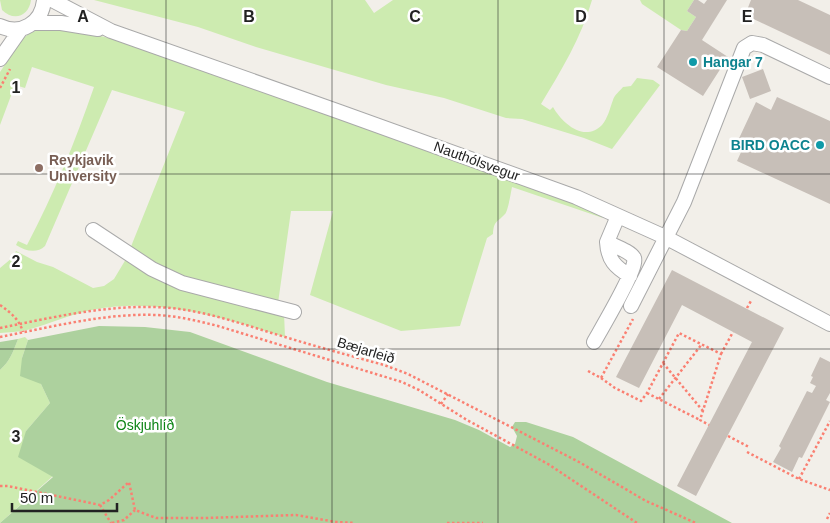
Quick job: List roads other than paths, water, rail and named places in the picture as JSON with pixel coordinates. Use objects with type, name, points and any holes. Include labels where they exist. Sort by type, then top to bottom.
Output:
[{"type":"street","points":[[0,26],[11,30],[21,29],[34,23],[40,15],[44,0]]},
{"type":"street","name":"Nauthólsvegur","points":[[52,0],[111,31],[576,197],[665,237],[830,324]]},
{"type":"street","name":"Nauthólsvegur","points":[[34,23],[62,23],[111,31]]},
{"type":"street","points":[[6,62],[21,29]]},
{"type":"street","points":[[633,312],[665,237],[684,202],[744,48],[752,43],[763,45],[830,77]]},
{"type":"street","points":[[594,342],[630,276],[635,263],[634,258],[607,242],[618,216]]},
{"type":"street","points":[[93,230],[152,269],[182,282],[294,312]]},
{"type":"place","name":"Hangar 7","points":[[693,62]]},
{"type":"place","name":"BIRD OACC","points":[[820,145]]},
{"type":"place","name":"Reykjavik University","points":[[39,168]]},
{"type":"park label","name":"Öskjuhlíð","points":[[145,425]]}]
